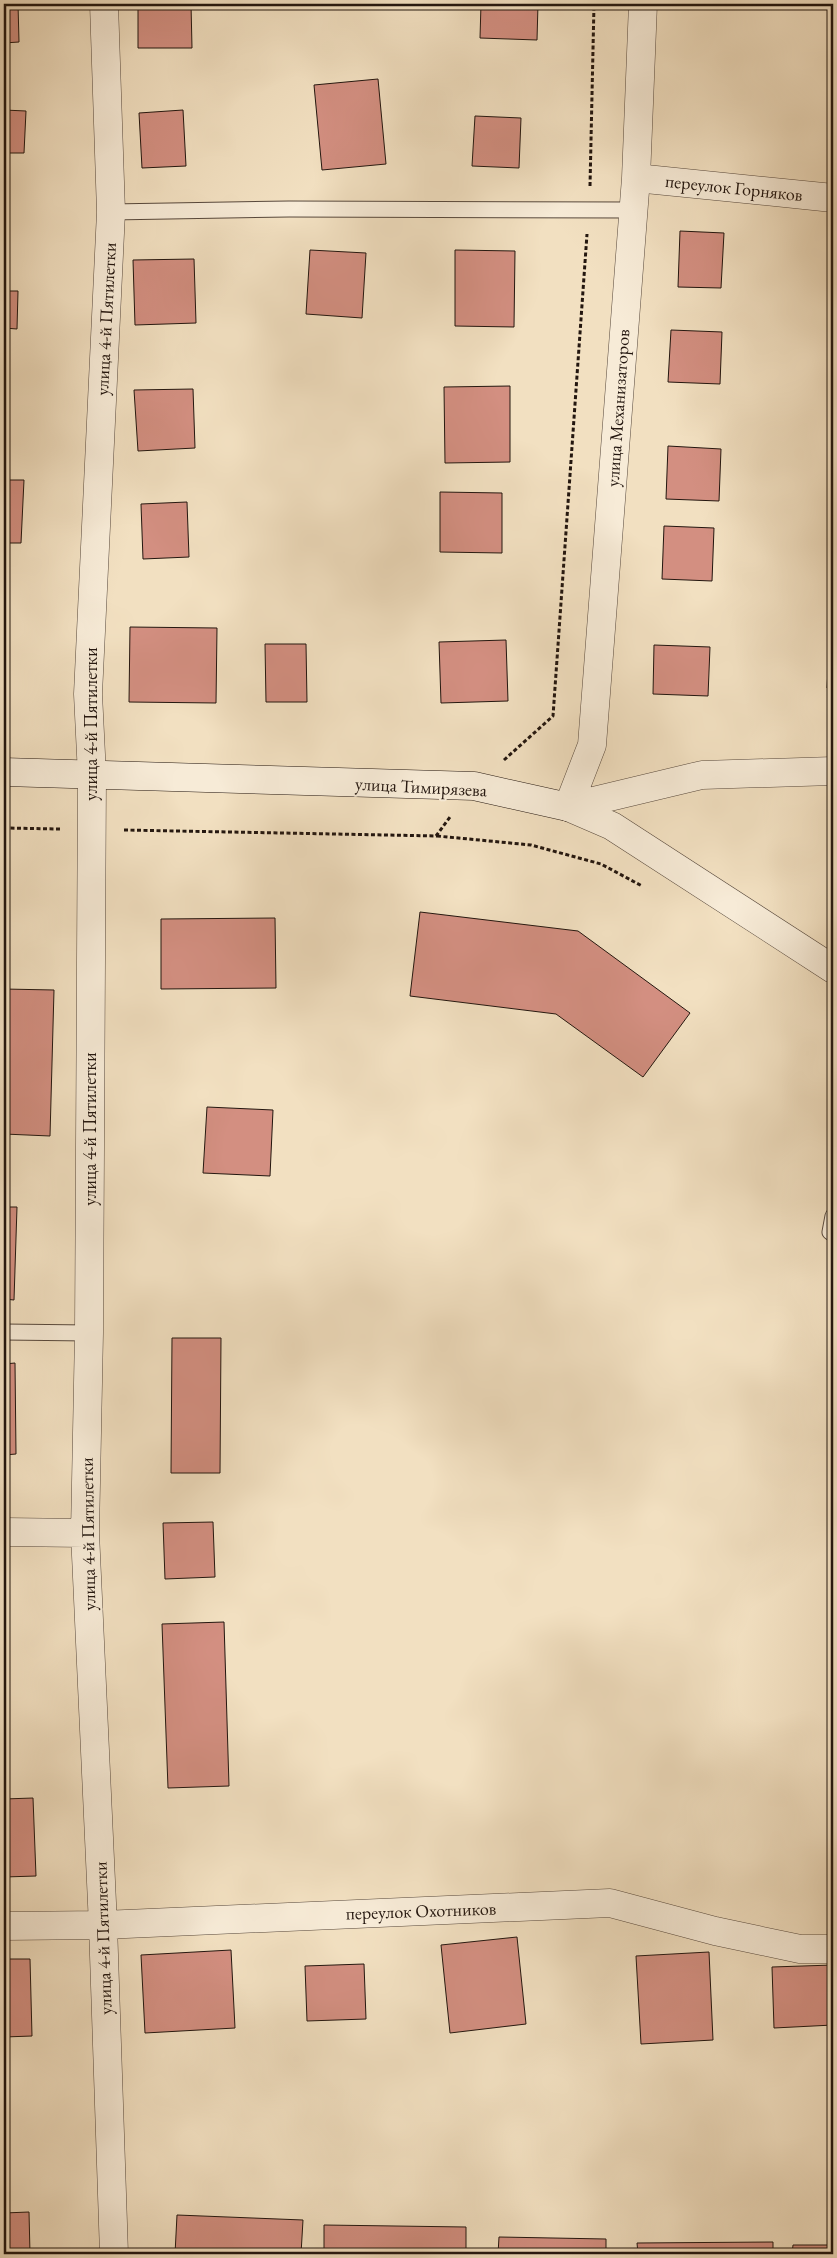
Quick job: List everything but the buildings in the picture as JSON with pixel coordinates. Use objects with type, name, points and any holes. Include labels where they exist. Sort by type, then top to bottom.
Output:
[{"type":"street","name":"улица 4-й Пятилетки","points":[[104,4],[111,212],[88,694],[92,775],[89,1333],[85,1533],[103,1925],[114,2254]]},
{"type":"street","name":"улица Механизаторов","points":[[568,807],[592,745],[636,178],[643,4]]},
{"type":"street","name":"переулок Горняков","points":[[636,178],[833,198]]},
{"type":"street","name":"улица Тимирязева","points":[[4,772],[474,786],[568,807],[702,775],[833,771]]},
{"type":"street","points":[[568,807],[612,826],[833,969]]},
{"type":"street","points":[[4,1532],[85,1533]]},
{"type":"street","name":"переулок Охотников","points":[[4,1926],[103,1925],[610,1903],[715,1930],[800,1949],[833,1949]]},
{"type":"lane","points":[[111,212],[289,209],[633,210]]},
{"type":"lane","points":[[833,1216],[830,1232],[833,1234]]},
{"type":"lane","points":[[4,1332],[89,1333]]},
{"type":"path","points":[[436,836],[474,786],[553,716],[589,210],[594,4]]},
{"type":"path","points":[[4,828],[436,836],[531,845],[601,864],[644,888]]}]
